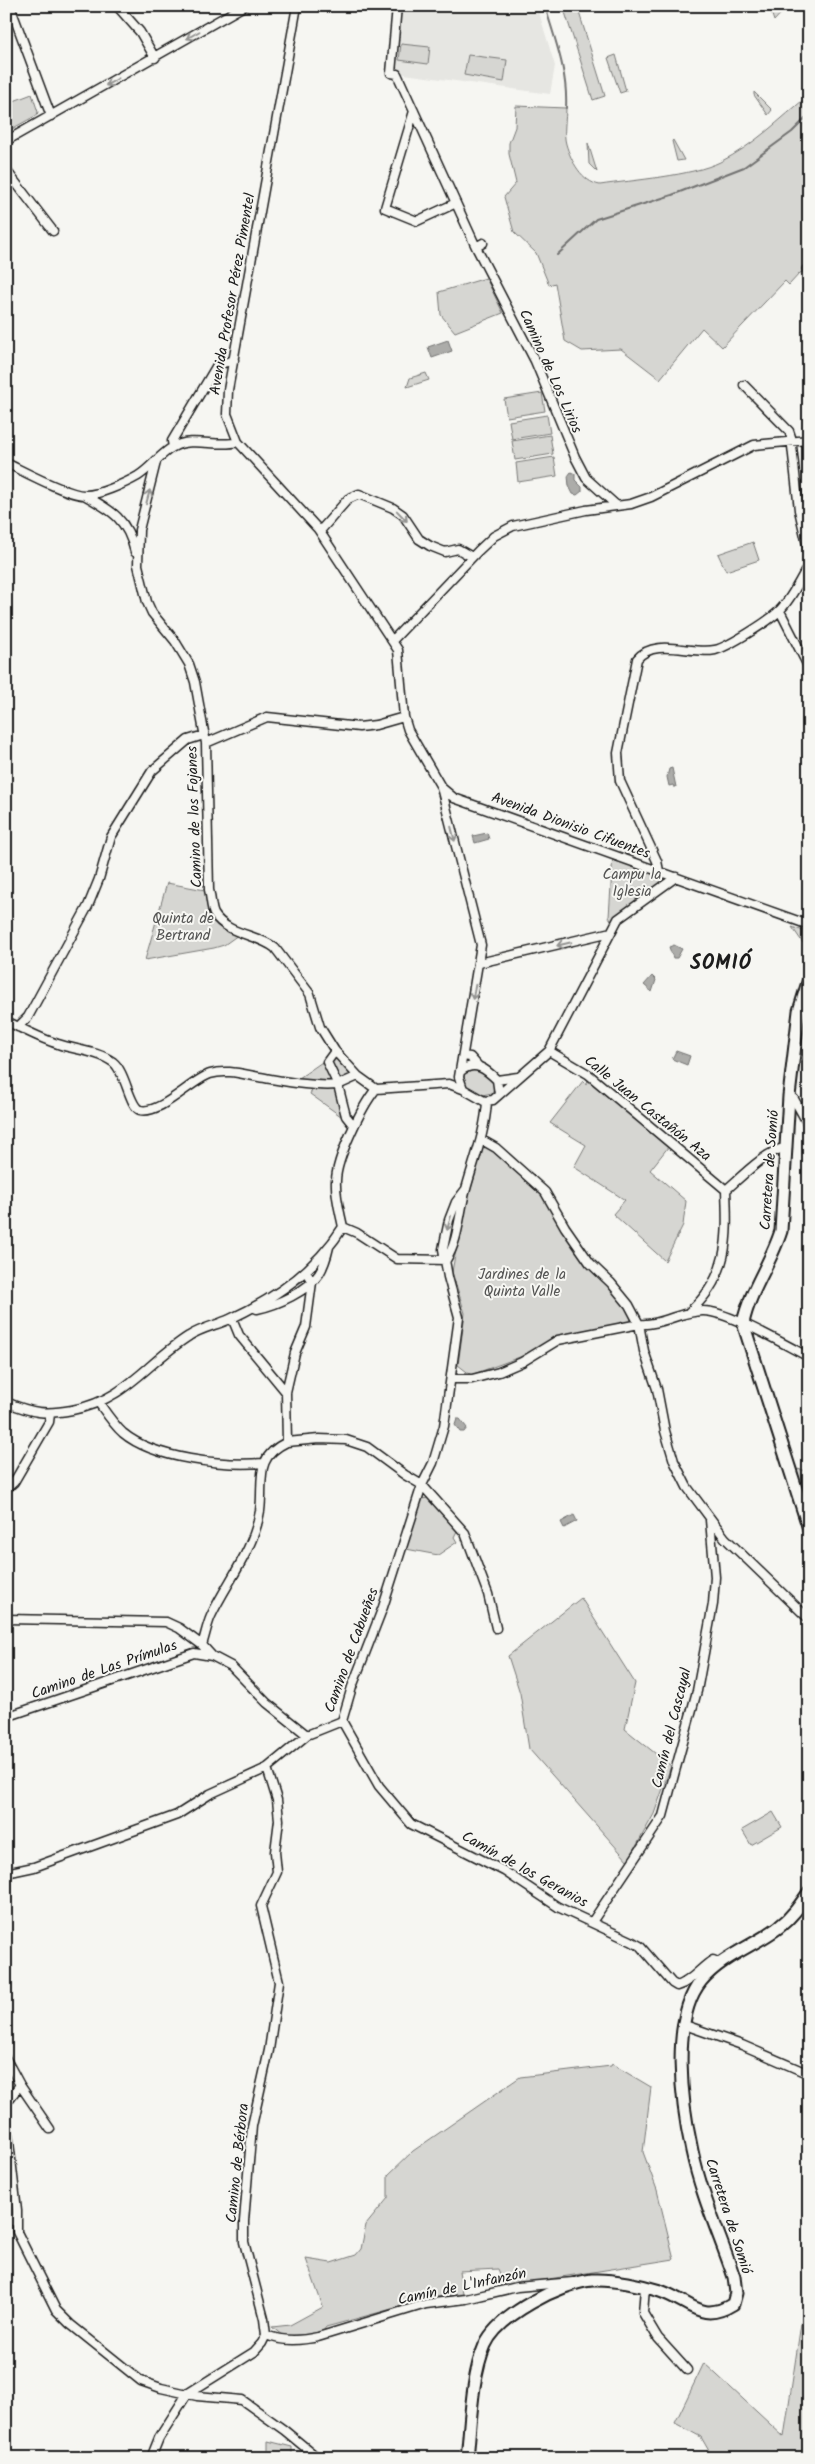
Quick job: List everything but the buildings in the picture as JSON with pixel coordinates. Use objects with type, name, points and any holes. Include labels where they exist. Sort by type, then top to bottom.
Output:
[{"type":"street","points":[[10,6],[51,116]]},
{"type":"street","points":[[117,6],[140,32],[155,58]]},
{"type":"street","points":[[6,141],[244,6]]},
{"type":"street","name":"Avenida Profesor Pérez Pimentel","points":[[297,6],[228,390],[227,414],[238,442],[320,531],[392,641],[400,658],[404,717],[408,730],[441,787],[481,945],[460,1074]]},
{"type":"street","name":"Camino de Los Lirios","points":[[397,6],[391,73],[397,73],[456,203],[480,245],[535,361],[575,458],[586,478],[616,505]]},
{"type":"street","points":[[414,111],[385,208],[417,221],[456,203]]},
{"type":"street","points":[[6,170],[53,231]]},
{"type":"street","points":[[173,447],[172,441],[216,365],[234,360]]},
{"type":"street","points":[[744,385],[789,431],[799,510],[809,553]]},
{"type":"street","points":[[392,641],[494,536],[513,526],[616,505],[631,504],[651,497],[754,445],[809,440]]},
{"type":"street","points":[[84,496],[111,488],[138,476],[173,447],[182,444],[224,445],[238,442]]},
{"type":"street","name":"Camino de los Fojanes","points":[[156,462],[139,530],[138,566],[147,602],[152,613],[175,641],[189,664],[195,682],[205,739],[209,890],[214,914],[229,926],[245,935],[260,938],[275,948],[310,994],[320,1027],[335,1051],[358,1076],[376,1089]]},
{"type":"street","points":[[6,463],[84,496],[116,514],[128,530],[138,566]]},
{"type":"street","points":[[320,531],[348,500],[359,494],[393,508],[403,515],[419,539],[430,546],[445,552],[458,549],[472,557]]},
{"type":"street","points":[[128,530],[139,530]]},
{"type":"street","points":[[659,871],[657,861],[622,790],[620,781],[618,753],[637,659],[649,650],[713,651],[720,648],[780,611],[809,562]]},
{"type":"street","points":[[780,611],[809,668]]},
{"type":"street","points":[[18,1027],[28,1017],[70,940],[99,879],[111,837],[152,771],[188,740],[205,739],[267,717],[359,727],[376,725],[404,717]]},
{"type":"street","name":"Avenida Dionisio Cifuentes","points":[[441,787],[446,793],[460,800],[809,925]]},
{"type":"street","points":[[448,812],[454,803],[460,800]]},
{"type":"street","points":[[6,1402],[30,1411],[50,1414],[99,1404],[123,1390],[189,1336],[232,1318],[280,1293],[306,1272],[343,1227],[335,1180],[341,1158],[354,1126],[366,1100],[376,1089],[448,1084],[463,1089],[487,1102],[493,1100],[549,1051],[618,919],[676,876]]},
{"type":"street","points":[[479,963],[611,932]]},
{"type":"street","name":"Carretera de Somió","points":[[743,1323],[746,1307],[776,1248],[781,1231],[789,1096],[799,1011],[809,979]]},
{"type":"street","points":[[6,1022],[56,1044],[101,1056],[114,1062],[124,1076],[134,1105],[140,1110],[152,1109],[183,1092],[209,1074],[224,1071],[315,1085],[338,1085],[358,1076]]},
{"type":"street","points":[[335,1051],[328,1062],[338,1085],[346,1116],[354,1126]]},
{"type":"street","name":"Calle Juan Castañón Aza","points":[[549,1051],[588,1074],[726,1190]]},
{"type":"street","points":[[463,1056],[470,1058],[497,1080],[499,1094]]},
{"type":"street","points":[[448,1084],[466,1067],[478,1066]]},
{"type":"street","points":[[460,1074],[463,1089]]},
{"type":"street","points":[[497,1080],[520,1077]]},
{"type":"street","points":[[789,1096],[794,1099],[809,1126]]},
{"type":"street","name":"Camino de Cabueñes","points":[[6,1873],[34,1867],[177,1815],[210,1794],[267,1768],[307,1735],[342,1721],[352,1687],[383,1606],[422,1485],[433,1463],[444,1426],[459,1317],[448,1277],[443,1249],[449,1220],[456,1202],[466,1190],[482,1140],[487,1102]]},
{"type":"street","points":[[482,1140],[496,1148],[545,1192],[565,1228],[590,1264],[611,1283],[629,1305],[639,1324],[644,1351],[657,1389],[665,1431],[674,1461],[687,1487],[725,1538],[809,1619]]},
{"type":"street","points":[[689,1312],[706,1296],[724,1258],[726,1247],[726,1190],[757,1164],[779,1149],[786,1148]]},
{"type":"street","points":[[343,1227],[357,1232],[397,1259],[446,1260]]},
{"type":"street","points":[[250,1309],[258,1309],[274,1303],[312,1282],[323,1266],[330,1245]]},
{"type":"street","points":[[287,1442],[286,1392],[295,1353],[306,1327],[312,1282],[306,1272]]},
{"type":"street","points":[[706,1296],[718,1315]]},
{"type":"street","points":[[450,1379],[472,1379],[498,1372],[522,1362],[558,1340],[639,1324],[650,1325],[689,1312],[705,1311],[743,1323],[809,1357]]},
{"type":"street","points":[[232,1318],[239,1335],[286,1392]]},
{"type":"street","points":[[743,1323],[809,1529]]},
{"type":"street","points":[[99,1404],[124,1434],[151,1448],[178,1457],[239,1465],[263,1463]]},
{"type":"street","points":[[6,1489],[14,1482],[44,1431],[50,1414]]},
{"type":"street","points":[[202,1646],[211,1617],[246,1551],[260,1513],[263,1463],[270,1453],[287,1442],[297,1440],[337,1440],[367,1447],[422,1485],[465,1533],[488,1594],[496,1628]]},
{"type":"street","name":"Camín del Cascayal","points":[[592,1922],[662,1816],[670,1792],[697,1691],[713,1604],[715,1577],[710,1520]]},
{"type":"street","points":[[6,1619],[166,1622],[179,1628],[212,1656],[231,1666],[267,1703],[307,1735]]},
{"type":"street","name":"Camino de Las Prímulas","points":[[6,1717],[194,1653],[212,1656]]},
{"type":"street","name":"Camín de los Geranios","points":[[342,1721],[379,1786],[411,1824],[488,1862],[550,1903],[640,1946],[672,1983],[678,1986],[685,1984],[703,1965],[714,1960],[720,1963]]},
{"type":"street","name":"Camino de Bérbora","points":[[266,2335],[264,2319],[246,2250],[244,2221],[252,2126],[269,2050],[279,1982],[262,1906],[277,1872],[275,1852],[279,1820],[277,1800],[267,1768]]},
{"type":"street","name":"Carretera de Somió","points":[[467,2458],[478,2362],[486,2342],[498,2327],[516,2311],[538,2299],[579,2282],[604,2280],[660,2291],[708,2313],[720,2312],[733,2304],[736,2292],[734,2278],[692,2152],[680,2047],[682,2024],[690,2002],[701,1982],[720,1963],[779,1927],[793,1914],[809,1892]]},
{"type":"street","points":[[682,2024],[742,2045],[809,2074]]},
{"type":"street","points":[[6,2059],[20,2086],[50,2129]]},
{"type":"street","points":[[6,2103],[20,2086]]},
{"type":"street","points":[[6,2116],[17,2211],[17,2232],[56,2310],[70,2324],[141,2380],[161,2388],[187,2394],[242,2400],[284,2430],[318,2458]]},
{"type":"street","points":[[6,2216],[16,2223]]},
{"type":"street","name":"Camín de L'Infanzón","points":[[266,2335],[283,2340],[300,2341],[426,2304],[466,2299],[517,2287],[566,2281],[579,2282]]},
{"type":"street","points":[[645,2288],[643,2313],[658,2338],[687,2370]]},
{"type":"street","points":[[151,2458],[158,2438],[187,2394],[254,2352],[266,2335]]},
{"type":"shaded area","points":[[401,6],[537,6],[555,66],[550,94],[397,73]]},
{"type":"shaded area","points":[[448,340],[452,351],[432,358],[428,347]]},
{"type":"shaded area","points":[[571,472],[575,474],[575,480],[582,487],[582,491],[577,495],[573,494],[569,486],[568,476]]},
{"type":"shaded area","points":[[672,768],[676,787],[673,785],[669,786],[667,777],[669,769]]},
{"type":"shaded area","points":[[487,833],[489,839],[475,843],[473,836]]},
{"type":"shaded area","points":[[674,945],[682,949],[677,958],[673,958],[669,947]]},
{"type":"shaded area","points":[[652,976],[656,980],[652,992],[644,985]]},
{"type":"shaded area","points":[[676,1051],[690,1056],[687,1065],[672,1059]]},
{"type":"shaded area","points":[[457,1419],[460,1419],[467,1428],[464,1432],[460,1432],[455,1425]]},
{"type":"shaded area","points":[[574,1515],[577,1521],[564,1528],[561,1522]]},
{"type":"green space","points":[[563,6],[577,6],[605,96],[593,100]]},
{"type":"green space","points":[[769,6],[782,6],[785,9],[774,21]]},
{"type":"green space","points":[[401,44],[430,47],[428,64],[399,60]]},
{"type":"green space","points":[[468,55],[507,60],[504,82],[464,75]]},
{"type":"green space","points":[[616,55],[626,91],[620,93],[608,58]]},
{"type":"green space","points":[[754,92],[772,110],[768,115],[754,95]]},
{"type":"green space","points":[[32,94],[38,112],[37,115],[6,132],[6,104]]},
{"type":"green space","points":[[809,95],[809,270],[800,273],[789,285],[785,281],[722,347],[702,328],[660,379],[621,349],[582,351],[565,341],[555,283],[549,285],[536,253],[514,232],[504,197],[516,183],[509,154],[509,143],[515,127],[516,106],[566,108],[565,140],[568,151],[578,170],[588,180],[600,185],[694,171],[720,162],[755,140]]},
{"type":"green space","points":[[673,140],[684,160],[677,161]]},
{"type":"green space","points":[[588,143],[597,172],[589,164]]},
{"type":"green space","points":[[486,278],[503,313],[455,332],[441,315],[439,292]]},
{"type":"green space","points":[[426,373],[429,380],[407,387],[410,378]]},
{"type":"green space","points":[[542,393],[545,411],[507,417],[504,399]]},
{"type":"green space","points":[[547,415],[550,433],[512,439],[509,421]]},
{"type":"green space","points":[[550,435],[553,454],[515,460],[512,441]]},
{"type":"green space","points":[[554,457],[557,476],[518,482],[516,463]]},
{"type":"green space","points":[[753,542],[759,560],[726,571],[718,554]]},
{"type":"green space","name":"Campu la Iglesia","points":[[613,854],[676,877],[614,925],[609,917]]},
{"type":"green space","name":"Quinta de Bertrand","points":[[167,883],[205,890],[209,917],[238,935],[224,945],[214,948],[145,960]]},
{"type":"green space","points":[[792,927],[809,933],[809,942],[803,943]]},
{"type":"green space","points":[[334,1054],[351,1072],[352,1077],[339,1082],[330,1062]]},
{"type":"green space","points":[[325,1060],[334,1081],[332,1084],[299,1080],[299,1078]]},
{"type":"green space","points":[[474,1070],[492,1080],[495,1086],[492,1093],[482,1095],[465,1085],[464,1074]]},
{"type":"green space","points":[[589,1079],[669,1146],[650,1170],[686,1201],[683,1225],[665,1261],[613,1214],[625,1200],[574,1167],[586,1145],[550,1123],[583,1081],[586,1084]]},
{"type":"green space","points":[[314,1086],[330,1088],[337,1094],[345,1119],[310,1094]]},
{"type":"green space","name":"Jardines de la Quinta Valle","points":[[489,1147],[543,1197],[586,1266],[604,1280],[628,1309],[631,1322],[596,1331],[561,1335],[528,1354],[471,1375],[458,1365],[465,1313],[452,1272],[461,1222],[483,1148]]},
{"type":"green space","points":[[303,1281],[304,1284],[280,1299],[258,1305]]},
{"type":"green space","points":[[796,1469],[809,1471],[809,1509]]},
{"type":"green space","points":[[428,1498],[458,1529],[454,1537],[457,1542],[438,1555],[406,1549],[422,1499]]},
{"type":"green space","points":[[581,1598],[635,1683],[625,1729],[671,1766],[654,1814],[628,1861],[529,1749],[520,1693],[508,1656]]},
{"type":"green space","points":[[773,1812],[782,1827],[751,1845],[742,1830]]},
{"type":"green space","points":[[612,2064],[651,2087],[643,2152],[657,2190],[674,2259],[505,2286],[498,2269],[459,2271],[463,2294],[435,2297],[326,2327],[315,2343],[293,2344],[272,2327],[290,2325],[323,2307],[306,2259],[331,2263],[356,2255],[361,2249],[366,2225],[388,2198],[388,2175],[413,2151],[520,2077],[611,2066]]},
{"type":"green space","points":[[806,2290],[809,2290],[809,2458],[713,2458],[701,2437],[675,2423],[704,2363],[784,2437]]},
{"type":"green space","points":[[268,2441],[292,2447],[292,2455],[268,2454]]},
{"type":"waterway","points":[[545,6],[563,69],[566,108]]},
{"type":"waterway","points":[[557,255],[596,219],[672,195],[744,167],[792,132],[809,115]]},
{"type":"district","name":"SOMIÓ","points":[[721,962]]}]
